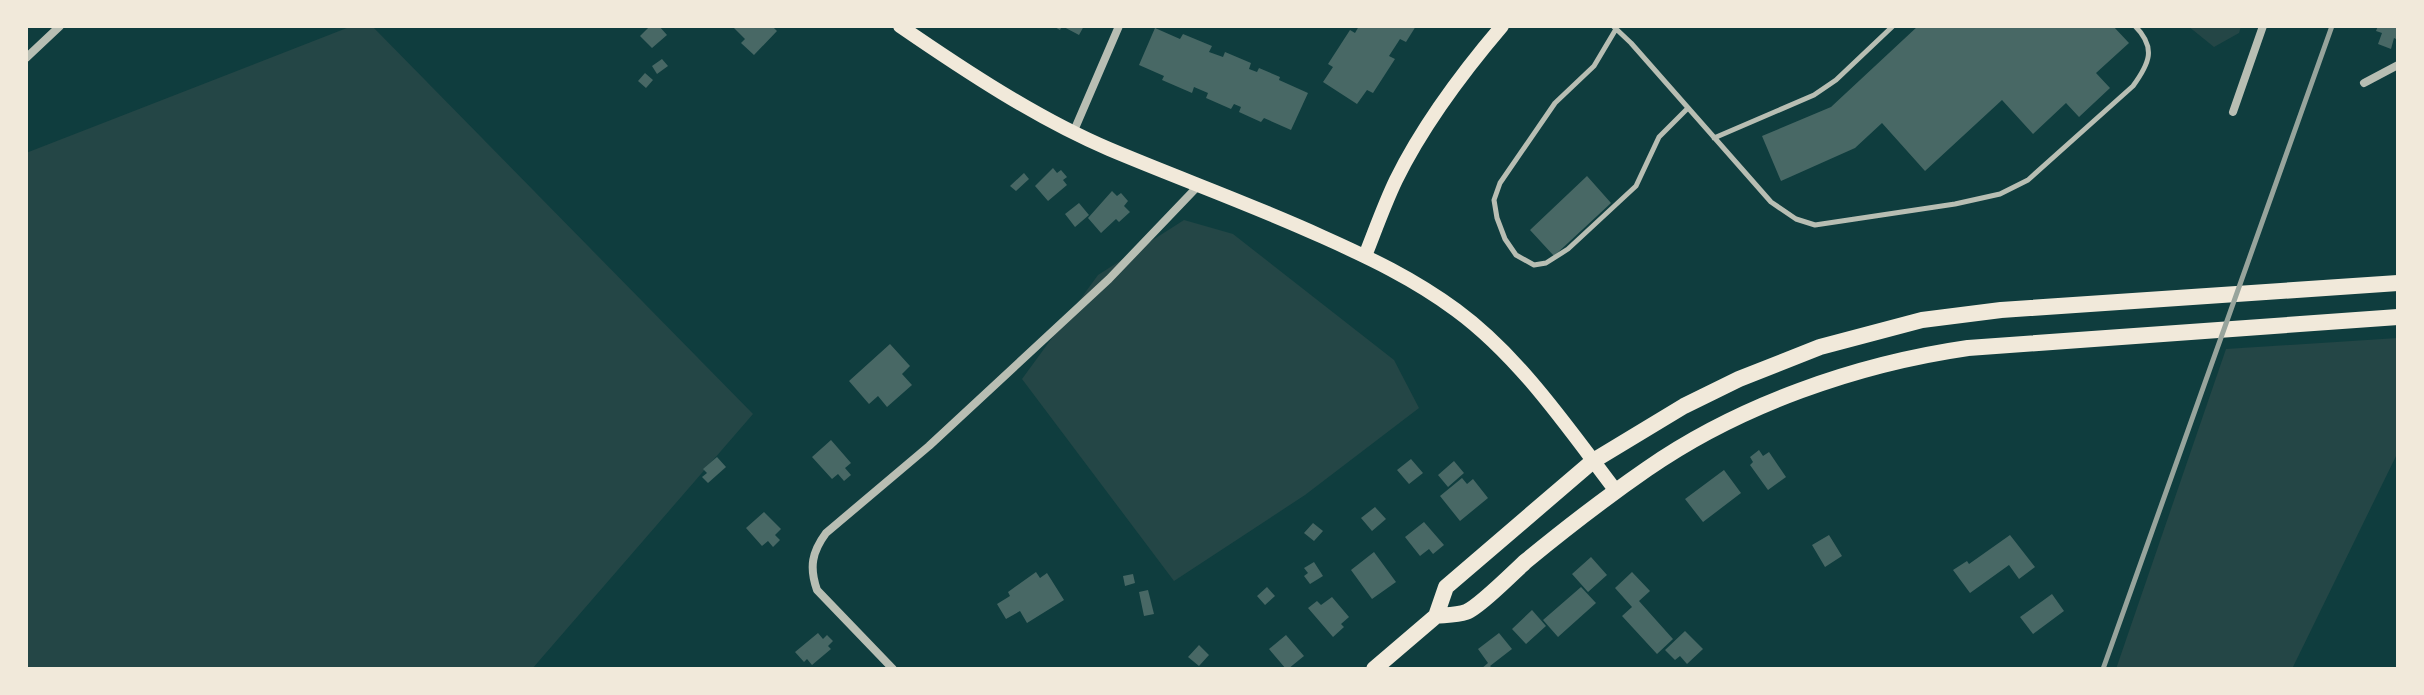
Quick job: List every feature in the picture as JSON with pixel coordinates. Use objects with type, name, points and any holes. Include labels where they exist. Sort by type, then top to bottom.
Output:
[{"type":"main road","points":[[900,26],[1073,133],[1365,256],[1427,289],[1476,327],[1531,383],[1616,491]]},
{"type":"main road","points":[[1365,256],[1397,180],[1423,132],[1466,70],[1502,26]]},
{"type":"main road","points":[[1374,669],[1436,616],[1446,587],[1593,461],[1684,406],[1779,362],[1855,336],[1922,320],[1959,315],[2044,306],[2398,283]]},
{"type":"main road","points":[[1436,616],[1468,612],[1616,491],[1676,450],[1739,417],[1822,383],[1873,367],[1968,348],[2398,317]]},
{"type":"street","points":[[26,58],[60,26]]},
{"type":"street","points":[[1073,133],[1119,26]]},
{"type":"street","points":[[2233,112],[2263,26]]},
{"type":"street","points":[[2364,83],[2395,70]]},
{"type":"street","points":[[893,669],[817,590],[811,563],[816,546],[826,533],[929,446],[1109,279],[1199,184]]},
{"type":"lane","points":[[1714,138],[1814,95],[1848,70],[1893,26]]},
{"type":"lane","points":[[1688,108],[1659,137],[1636,186],[1568,249],[1546,263],[1534,265],[1516,255],[1505,239],[1494,200],[1500,183],[1555,103],[1594,66],[1614,27],[1631,43],[1771,202],[1796,219],[1815,225],[1955,204],[2000,194],[2028,180],[2133,86],[2144,70],[2150,51],[2144,35],[2135,26]]},
{"type":"shaded area","points":[[352,26],[372,26],[753,414],[532,669],[26,669],[26,153]]},
{"type":"shaded area","points":[[2188,26],[2241,26],[2239,33],[2214,47]]},
{"type":"shaded area","points":[[1184,220],[1233,234],[1394,360],[1419,408],[1305,495],[1174,581],[1022,379],[1098,275]]},
{"type":"shaded area","points":[[2398,338],[2398,452],[2292,669],[2116,669],[2226,349]]},
{"type":"building","points":[[650,26],[659,26],[667,35],[652,48],[640,36]]},
{"type":"building","points":[[732,26],[772,26],[777,31],[754,55],[741,43],[745,39]]},
{"type":"building","points":[[1062,26],[1084,26],[1079,35]]},
{"type":"building","points":[[1359,26],[1416,26],[1406,42],[1400,39],[1389,56],[1395,59],[1373,93],[1367,90],[1357,104],[1323,82],[1333,67],[1328,64],[1350,30],[1355,33]]},
{"type":"building","points":[[1918,26],[2113,26],[2129,43],[2096,73],[2110,88],[2079,117],[2066,103],[2033,134],[2002,100],[1925,171],[1882,123],[1855,148],[1781,181],[1762,136],[1831,107]]},
{"type":"building","points":[[2378,26],[2398,26],[2398,40],[2394,38],[2391,49],[2378,44],[2382,33],[2376,31]]},
{"type":"building","points":[[1155,28],[1180,39],[1183,34],[1212,46],[1209,52],[1223,57],[1225,52],[1251,63],[1249,69],[1257,72],[1259,68],[1308,93],[1291,130],[1264,118],[1261,122],[1239,112],[1241,107],[1234,104],[1231,109],[1206,98],[1208,93],[1194,87],[1192,93],[1162,80],[1164,76],[1139,65]]},
{"type":"building","points":[[662,59],[668,66],[657,74],[652,66]]},
{"type":"building","points":[[645,73],[653,80],[646,88],[638,81]]},
{"type":"building","points":[[1053,168],[1057,173],[1061,170],[1067,177],[1063,180],[1067,185],[1048,201],[1035,186]]},
{"type":"building","points":[[1024,173],[1029,179],[1016,191],[1010,186]]},
{"type":"building","points":[[1587,176],[1611,203],[1554,256],[1530,230]]},
{"type":"building","points":[[1112,191],[1117,196],[1121,193],[1128,201],[1124,206],[1130,212],[1119,222],[1116,219],[1101,233],[1088,218]]},
{"type":"building","points":[[1079,203],[1089,215],[1075,227],[1065,214]]},
{"type":"building","points":[[890,344],[910,366],[902,374],[912,385],[887,407],[878,396],[869,404],[849,381]]},
{"type":"building","points":[[831,440],[851,463],[845,468],[851,475],[844,481],[838,474],[832,479],[812,457]]},
{"type":"building","points":[[1759,450],[1763,456],[1769,452],[1786,477],[1768,490],[1750,465],[1753,462],[1750,457]]},
{"type":"building","points":[[717,457],[726,467],[708,483],[702,477],[707,473],[703,469]]},
{"type":"building","points":[[1411,459],[1423,473],[1409,484],[1397,470]]},
{"type":"building","points":[[1454,461],[1464,473],[1448,487],[1438,475]]},
{"type":"building","points":[[1724,470],[1741,493],[1703,522],[1685,499]]},
{"type":"building","points":[[1462,478],[1467,484],[1473,479],[1488,498],[1460,521],[1440,496]]},
{"type":"building","points":[[1375,507],[1386,519],[1372,531],[1361,518]]},
{"type":"building","points":[[764,512],[781,529],[775,535],[780,540],[773,547],[768,541],[762,546],[746,528]]},
{"type":"building","points":[[1424,522],[1444,545],[1433,554],[1429,549],[1420,556],[1405,537]]},
{"type":"building","points":[[1313,523],[1323,531],[1314,541],[1304,533]]},
{"type":"building","points":[[1829,535],[1842,556],[1825,567],[1812,545]]},
{"type":"building","points":[[2010,535],[2035,567],[2019,579],[2009,565],[1970,593],[1953,570],[1967,561],[1969,564]]},
{"type":"building","points":[[1374,552],[1396,582],[1372,599],[1351,570]]},
{"type":"building","points":[[1591,557],[1607,575],[1588,592],[1572,574]]},
{"type":"building","points":[[1314,562],[1323,576],[1310,584],[1304,576],[1308,573],[1304,568]]},
{"type":"building","points":[[1036,572],[1040,578],[1047,573],[1064,600],[1027,623],[1020,611],[1006,619],[997,604]]},
{"type":"building","points":[[1632,572],[1650,591],[1639,601],[1673,639],[1657,654],[1622,616],[1632,607],[1615,588]]},
{"type":"building","points":[[1133,574],[1135,583],[1125,586],[1123,576]]},
{"type":"building","points":[[1267,587],[1275,596],[1265,605],[1257,596]]},
{"type":"building","points":[[1581,587],[1596,603],[1558,637],[1543,620]]},
{"type":"building","points":[[1148,590],[1154,614],[1144,616],[1139,592]]},
{"type":"building","points":[[2052,594],[2064,611],[2033,634],[2020,617]]},
{"type":"building","points":[[1332,597],[1349,617],[1333,637],[1308,608],[1317,601],[1321,605]]},
{"type":"building","points":[[1532,610],[1546,626],[1526,644],[1512,629]]},
{"type":"building","points":[[1685,631],[1703,649],[1687,664],[1680,656],[1675,660],[1665,650]]},
{"type":"building","points":[[818,633],[823,639],[827,635],[833,641],[828,646],[831,649],[812,665],[807,659],[804,662],[795,652]]},
{"type":"building","points":[[1499,633],[1512,649],[1490,666],[1493,669],[1481,669],[1488,663],[1478,649]]},
{"type":"building","points":[[1286,635],[1304,656],[1288,669],[1269,649]]},
{"type":"building","points":[[1199,645],[1209,655],[1199,666],[1188,657]]},
{"type":"railway","points":[[2103,669],[2332,26]]}]
